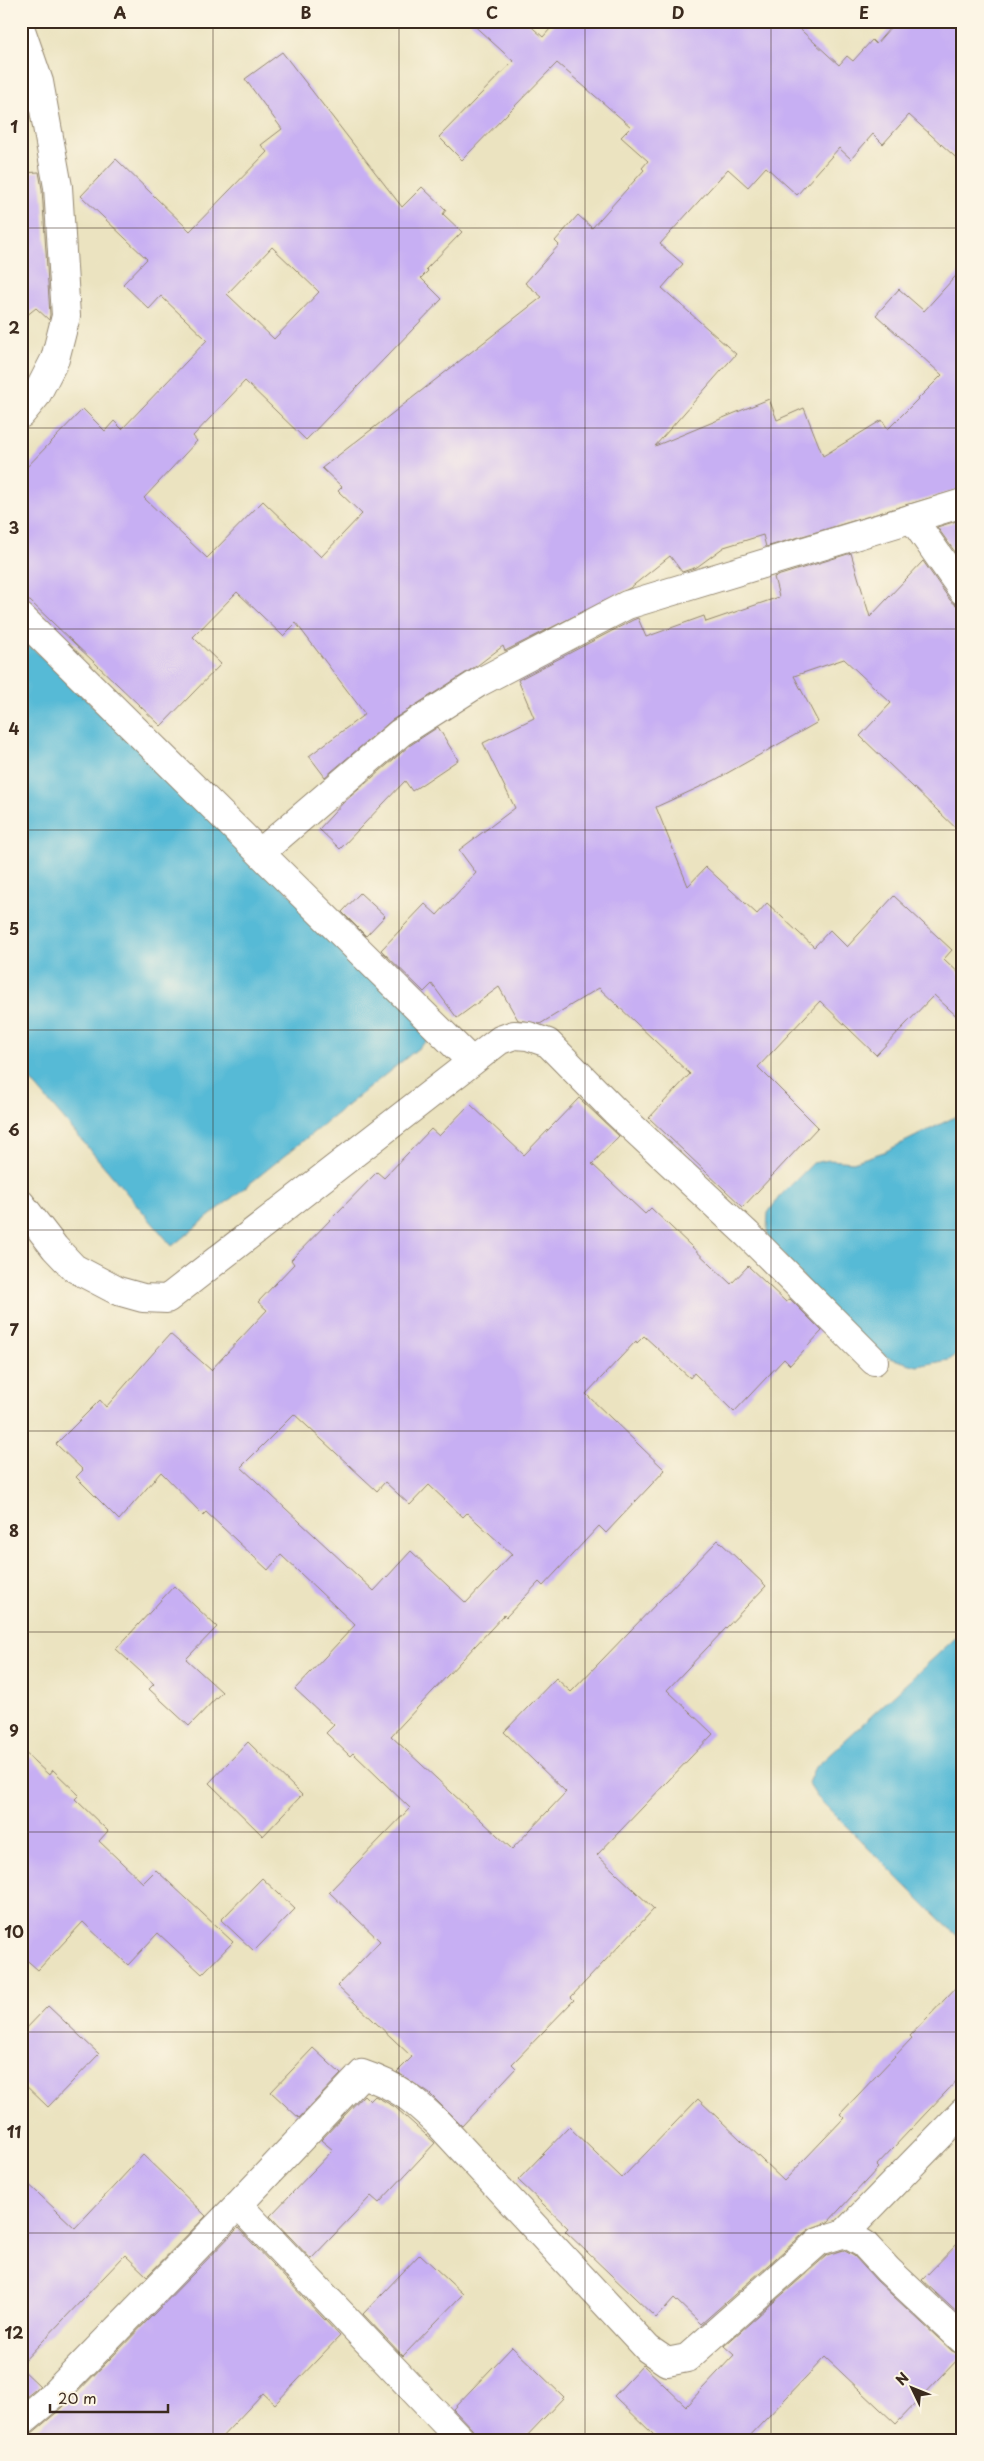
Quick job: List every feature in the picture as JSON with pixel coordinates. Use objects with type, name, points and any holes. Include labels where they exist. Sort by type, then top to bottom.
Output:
[{"type":"street","points":[[21,30],[39,82],[58,187],[66,316],[55,359],[36,396],[21,414]]},
{"type":"street","points":[[261,852],[400,733],[478,683],[627,605],[963,503]]},
{"type":"street","points":[[912,518],[963,591]]},
{"type":"street","points":[[21,617],[471,1061]]},
{"type":"street","points":[[21,1204],[55,1248],[74,1268],[118,1291],[143,1298],[167,1300],[471,1061],[500,1040],[514,1035],[528,1036],[548,1042],[615,1111],[748,1235],[874,1361]]},
{"type":"street","points":[[21,2422],[51,2397],[238,2205],[362,2074],[389,2083],[416,2102],[438,2123],[648,2349],[667,2362],[687,2358],[819,2241],[846,2233],[963,2112]]},
{"type":"street","points":[[238,2205],[461,2440]]},
{"type":"street","points":[[846,2233],[864,2244],[888,2270],[963,2340]]},
{"type":"water","points":[[21,637],[436,1034],[172,1246],[21,1069]]},
{"type":"water","points":[[963,1113],[963,1350],[949,1360],[917,1366],[887,1357],[855,1336],[769,1239],[767,1230],[768,1213],[779,1197],[813,1163],[829,1160],[853,1162],[884,1152]]},
{"type":"water","points":[[963,1631],[963,1941],[817,1797],[808,1783],[814,1769]]},
{"type":"building","points":[[469,21],[525,21],[543,37],[557,21],[791,21],[839,65],[847,56],[853,61],[872,40],[876,44],[896,21],[963,21],[963,164],[909,115],[883,144],[873,134],[851,159],[839,148],[797,195],[766,167],[748,187],[728,169],[660,244],[683,264],[662,288],[736,354],[655,446],[769,399],[777,420],[804,408],[823,456],[882,420],[888,429],[942,375],[876,315],[899,289],[924,311],[963,268],[963,488],[766,547],[763,535],[724,547],[697,567],[682,572],[670,556],[630,588],[505,651],[503,646],[478,665],[392,720],[325,777],[309,756],[365,714],[296,623],[283,636],[237,592],[193,637],[221,664],[161,726],[30,601],[21,601],[21,473],[83,409],[105,431],[114,421],[122,429],[207,340],[161,296],[149,309],[123,284],[147,259],[81,196],[116,159],[190,231],[267,152],[261,145],[282,129],[245,79],[282,52],[402,207],[422,187],[446,210],[443,214],[462,232],[426,269],[428,271],[421,278],[442,299],[306,440],[245,381],[193,436],[197,441],[144,498],[207,558],[263,501],[321,557],[362,514],[338,491],[342,487],[322,468],[542,297],[525,283],[559,245],[555,241],[578,215],[592,228],[644,170],[642,168],[648,161],[621,137],[631,127],[557,63],[462,160],[439,137],[513,61]],"holes":[[[272,247],[319,292],[274,339],[227,294]]]},
{"type":"building","points":[[39,172],[42,189],[50,315],[49,320],[36,308],[21,320],[21,173]]},
{"type":"building","points":[[963,519],[963,563],[937,527]]},
{"type":"building","points":[[851,553],[870,617],[923,561],[950,600],[956,605],[963,606],[963,835],[860,736],[891,703],[844,659],[794,676],[818,722],[715,780],[656,807],[688,886],[706,867],[757,914],[767,903],[814,947],[830,930],[847,947],[894,896],[952,950],[944,959],[963,977],[963,1022],[934,995],[876,1055],[820,1001],[758,1067],[818,1127],[743,1207],[649,1118],[690,1074],[599,988],[540,1024],[518,1020],[499,987],[457,1018],[432,984],[424,992],[381,950],[425,904],[437,915],[476,873],[459,850],[515,808],[483,743],[534,718],[518,680],[638,618],[646,637],[704,616],[706,622],[779,597],[774,577]]},
{"type":"building","points":[[438,727],[458,760],[412,791],[405,781],[340,849],[319,829],[344,802],[409,746]]},
{"type":"building","points":[[360,893],[385,916],[366,936],[342,912]]},
{"type":"building","points":[[579,1098],[619,1136],[592,1164],[645,1214],[651,1208],[731,1284],[748,1266],[786,1302],[790,1299],[822,1331],[790,1365],[784,1359],[734,1412],[694,1373],[690,1378],[644,1336],[637,1343],[636,1341],[586,1394],[665,1470],[606,1533],[599,1526],[543,1586],[539,1582],[506,1617],[504,1615],[391,1736],[512,1849],[566,1792],[504,1732],[556,1678],[571,1692],[718,1540],[766,1586],[667,1690],[713,1734],[597,1855],[654,1909],[571,1997],[574,2000],[512,2064],[516,2068],[462,2126],[430,2094],[397,2072],[412,2057],[337,1986],[380,1941],[329,1892],[410,1808],[353,1753],[350,1756],[326,1733],[334,1725],[295,1689],[355,1625],[281,1555],[268,1570],[206,1512],[203,1515],[161,1472],[119,1520],[76,1477],[83,1470],[56,1444],[100,1400],[106,1407],[170,1334],[211,1370],[267,1310],[258,1302],[294,1264],[291,1260],[377,1172],[384,1178],[431,1129],[439,1136],[470,1104],[524,1155]],"holes":[[[294,1414],[377,1491],[385,1482],[410,1505],[429,1485],[463,1517],[467,1513],[512,1554],[466,1603],[411,1551],[374,1591],[241,1467]]]},
{"type":"building","points":[[174,1586],[217,1627],[186,1659],[222,1692],[189,1726],[149,1689],[154,1684],[116,1649]]},
{"type":"building","points":[[248,1742],[302,1795],[263,1836],[209,1783]]},
{"type":"building","points":[[21,1749],[49,1775],[53,1770],[79,1795],[75,1799],[108,1831],[99,1841],[143,1883],[156,1870],[233,1942],[202,1974],[158,1933],[128,1965],[83,1922],[38,1970],[21,1955]]},
{"type":"building","points":[[262,1878],[295,1909],[254,1951],[221,1920]]},
{"type":"building","points":[[963,1980],[963,2074],[876,2166],[878,2168],[828,2222],[809,2229],[701,2324],[674,2298],[656,2318],[565,2231],[568,2228],[518,2180],[569,2127],[622,2178],[698,2099],[784,2181],[844,2118],[840,2114],[912,2038],[910,2036]]},
{"type":"building","points":[[48,2006],[99,2054],[48,2107],[21,2081],[21,2034]]},
{"type":"building","points":[[313,2048],[341,2074],[299,2118],[271,2092]]},
{"type":"building","points":[[364,2095],[370,2101],[375,2096],[395,2107],[435,2143],[379,2203],[371,2196],[311,2259],[270,2216],[333,2150],[321,2140]]},
{"type":"building","points":[[143,2155],[206,2216],[147,2276],[125,2255],[21,2364],[21,2177],[75,2228]]},
{"type":"building","points":[[238,2228],[340,2336],[275,2404],[263,2393],[219,2440],[21,2440],[21,2437],[31,2434],[62,2408]]},
{"type":"building","points":[[963,2238],[963,2318],[922,2280]]},
{"type":"building","points":[[843,2250],[854,2256],[877,2281],[952,2351],[962,2355],[896,2424],[825,2357],[746,2440],[654,2440],[656,2437],[614,2396],[643,2365],[686,2406],[734,2355],[724,2346],[827,2255]]},
{"type":"building","points":[[420,2254],[463,2294],[403,2356],[363,2314]]},
{"type":"building","points":[[512,2347],[564,2397],[523,2440],[476,2440],[472,2429],[453,2409]]},
{"type":"building","points":[[21,2368],[40,2386],[21,2401]]}]
